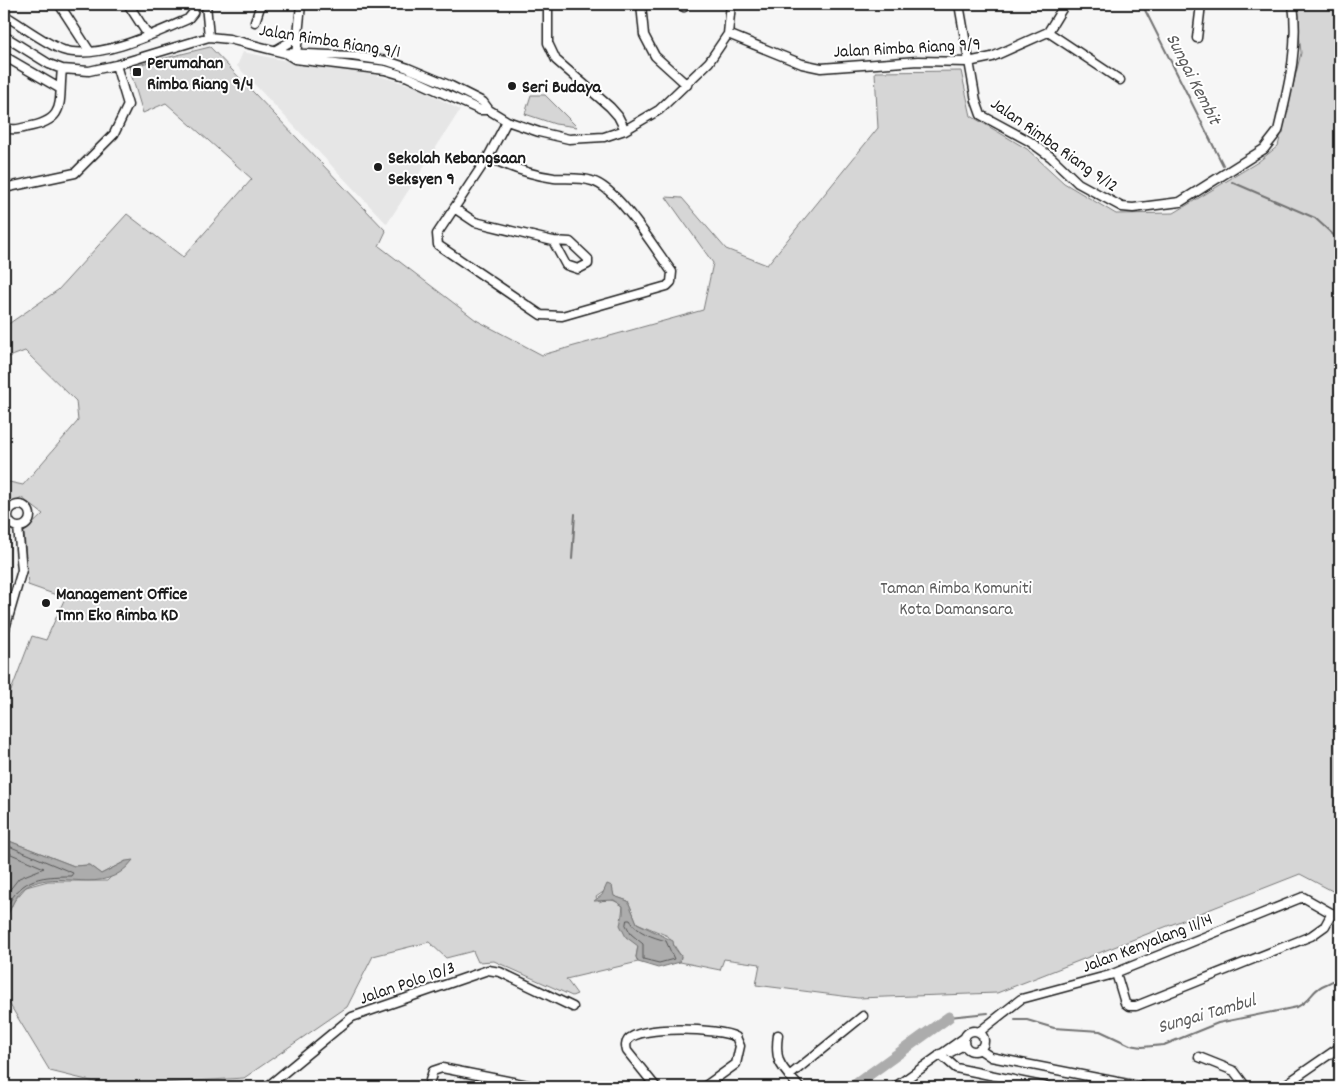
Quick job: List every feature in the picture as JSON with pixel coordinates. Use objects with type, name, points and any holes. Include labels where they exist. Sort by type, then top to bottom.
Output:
[{"type":"street","points":[[59,4],[90,52]]},
{"type":"street","points":[[128,4],[148,35]]},
{"type":"street","points":[[4,14],[63,50],[90,52],[114,48],[188,19],[193,13],[195,4]]},
{"type":"street","points":[[206,4],[209,38]]},
{"type":"street","points":[[255,22],[261,4]]},
{"type":"street","points":[[301,4],[296,55],[385,70],[408,77],[480,110],[489,110]]},
{"type":"street","points":[[548,4],[548,43],[556,60],[610,107],[618,116],[625,130]]},
{"type":"street","points":[[641,4],[644,35],[655,56],[687,85]]},
{"type":"street","name":"Jalan Rimba Riang 9/1","points":[[4,36],[49,64],[62,69],[88,71],[116,65],[209,38],[229,39],[296,55],[313,53],[387,61],[451,86],[483,102],[489,110],[507,120],[539,132],[569,139],[604,137],[625,130],[659,110],[687,85],[732,36],[731,4]]},
{"type":"street","name":"Jalan Rimba Riang 9/12","points":[[959,4],[978,110],[986,119],[1029,142],[1051,157],[1078,183],[1116,205],[1133,208],[1180,202],[1264,149],[1272,141],[1278,130],[1294,58],[1296,36],[1293,4]]},
{"type":"street","points":[[1066,4],[1048,32],[1120,80]]},
{"type":"street","points":[[1197,38],[1201,4]]},
{"type":"street","name":"Jalan Rimba Riang 9/9","points":[[732,36],[802,64],[821,68],[918,61],[968,62],[992,57],[1048,32]]},
{"type":"street","points":[[276,50],[298,34]]},
{"type":"street","points":[[298,34],[305,48],[313,53]]},
{"type":"street","points":[[4,56],[59,88]]},
{"type":"street","points":[[4,188],[74,173],[114,134],[128,105],[116,65]]},
{"type":"street","points":[[4,127],[14,130],[45,124],[60,106],[59,88],[62,69]]},
{"type":"street","points":[[447,94],[451,86]]},
{"type":"street","points":[[488,157],[501,163],[551,178],[584,179],[598,183],[629,212],[672,272],[671,282],[667,286],[562,316],[541,314],[438,246],[437,234],[488,157],[507,120]]},
{"type":"street","points":[[454,208],[474,222],[553,241],[570,242],[588,259],[588,264],[578,269],[566,265],[553,241]]},
{"type":"street","points":[[4,632],[22,570],[18,527]]},
{"type":"street","name":"Jalan Kenyalang 11/14","points":[[979,1032],[1021,999],[1116,973],[1303,897],[1332,913]]},
{"type":"street","points":[[1116,973],[1125,1003],[1129,1006],[1136,1006],[1311,936],[1325,926],[1332,913],[1340,918]]},
{"type":"street","name":"Jalan Polo 10/3","points":[[266,1087],[352,1016],[488,970],[500,972],[573,1007]]},
{"type":"street","points":[[789,1076],[863,1016]]},
{"type":"street","points":[[656,1087],[628,1051],[626,1045],[628,1040],[639,1033],[699,1029],[736,1037],[740,1046],[736,1064],[704,1087]]},
{"type":"street","points":[[895,1087],[964,1041],[969,1032],[979,1032],[984,1041],[979,1050]]},
{"type":"street","points":[[778,1035],[776,1058],[799,1087]]},
{"type":"street","points":[[964,1041],[971,1050],[979,1050],[991,1057],[1143,1087]]},
{"type":"street","points":[[1282,1087],[1340,1047]]},
{"type":"street","points":[[904,1087],[941,1056]]},
{"type":"street","points":[[941,1056],[956,1068],[1047,1087]]},
{"type":"street","points":[[1199,1057],[1234,1071],[1246,1087]]},
{"type":"street","points":[[428,1087],[433,1071],[442,1068],[538,1087]]},
{"type":"shaded area","name":"Sekolah Kebangsaan Seksyen 9","points":[[243,52],[316,67],[369,73],[417,87],[460,110],[387,224],[237,66]]},
{"type":"green space","name":"Taman Rimba Komuniti Kota Damansara","points":[[1296,4],[1340,4],[1340,895],[1300,874],[997,993],[858,998],[756,985],[760,964],[724,959],[720,970],[680,962],[681,956],[668,936],[637,923],[628,901],[613,896],[612,886],[596,897],[599,902],[611,900],[623,906],[621,921],[638,946],[636,957],[638,962],[566,979],[577,994],[572,996],[494,961],[478,962],[473,951],[446,958],[429,942],[373,956],[347,1007],[244,1078],[111,1086],[50,1071],[4,995],[4,923],[14,901],[26,887],[48,881],[107,881],[126,861],[101,874],[89,865],[74,866],[4,839],[4,709],[32,636],[46,640],[65,598],[28,585],[24,532],[43,514],[22,498],[4,507],[4,484],[9,482],[23,485],[78,421],[76,401],[25,351],[4,359],[4,327],[58,290],[127,214],[183,257],[252,179],[166,103],[143,113],[129,67],[210,47],[386,231],[379,246],[476,320],[542,355],[703,310],[713,263],[666,197],[682,198],[726,249],[767,265],[878,128],[875,72],[961,71],[971,116],[1027,149],[1064,183],[1116,214],[1174,213],[1258,162],[1278,146],[1301,53]]},
{"type":"green space","points":[[531,95],[545,95],[577,127],[555,124],[525,114]]},
{"type":"water","points":[[4,839],[74,866],[89,865],[101,874],[126,861],[133,860],[121,872],[108,878],[95,881],[39,881],[26,887],[16,899],[4,923]]},
{"type":"water","points":[[607,884],[612,886],[614,896],[628,901],[637,923],[673,941],[674,947],[681,956],[680,962],[658,968],[638,962],[636,957],[638,946],[626,937],[620,925],[623,906],[614,900],[594,901],[602,895]]},
{"type":"waterway","name":"Sungai Kembit","points":[[1142,4],[1223,165]]},
{"type":"waterway","name":"Sungai Kembit","points":[[1232,182],[1315,218],[1340,241]]},
{"type":"waterway","points":[[572,559],[575,514]]},
{"type":"waterway","name":"Sungai Tambul","points":[[1015,1020],[1027,1020],[1054,1028],[1100,1031],[1130,1045],[1142,1047],[1164,1045],[1218,1023],[1297,1007],[1305,1002],[1318,988],[1334,981],[1340,976]]},
{"type":"waterway","name":"Sungai Tambul","points":[[949,1017],[988,1013]]},
{"type":"waterway","name":"Sungai Tambul","points":[[852,1087],[949,1017]]},
{"type":"place","name":"Perumahan Rimba Riang 9/4","points":[[137,72]]},
{"type":"place","name":"Seri Budaya","points":[[512,86]]},
{"type":"place","name":"Sekolah Kebangsaan Seksyen 9","points":[[378,167]]},
{"type":"place","name":"Management Office Tmn Eko Rimba KD","points":[[46,603]]}]
